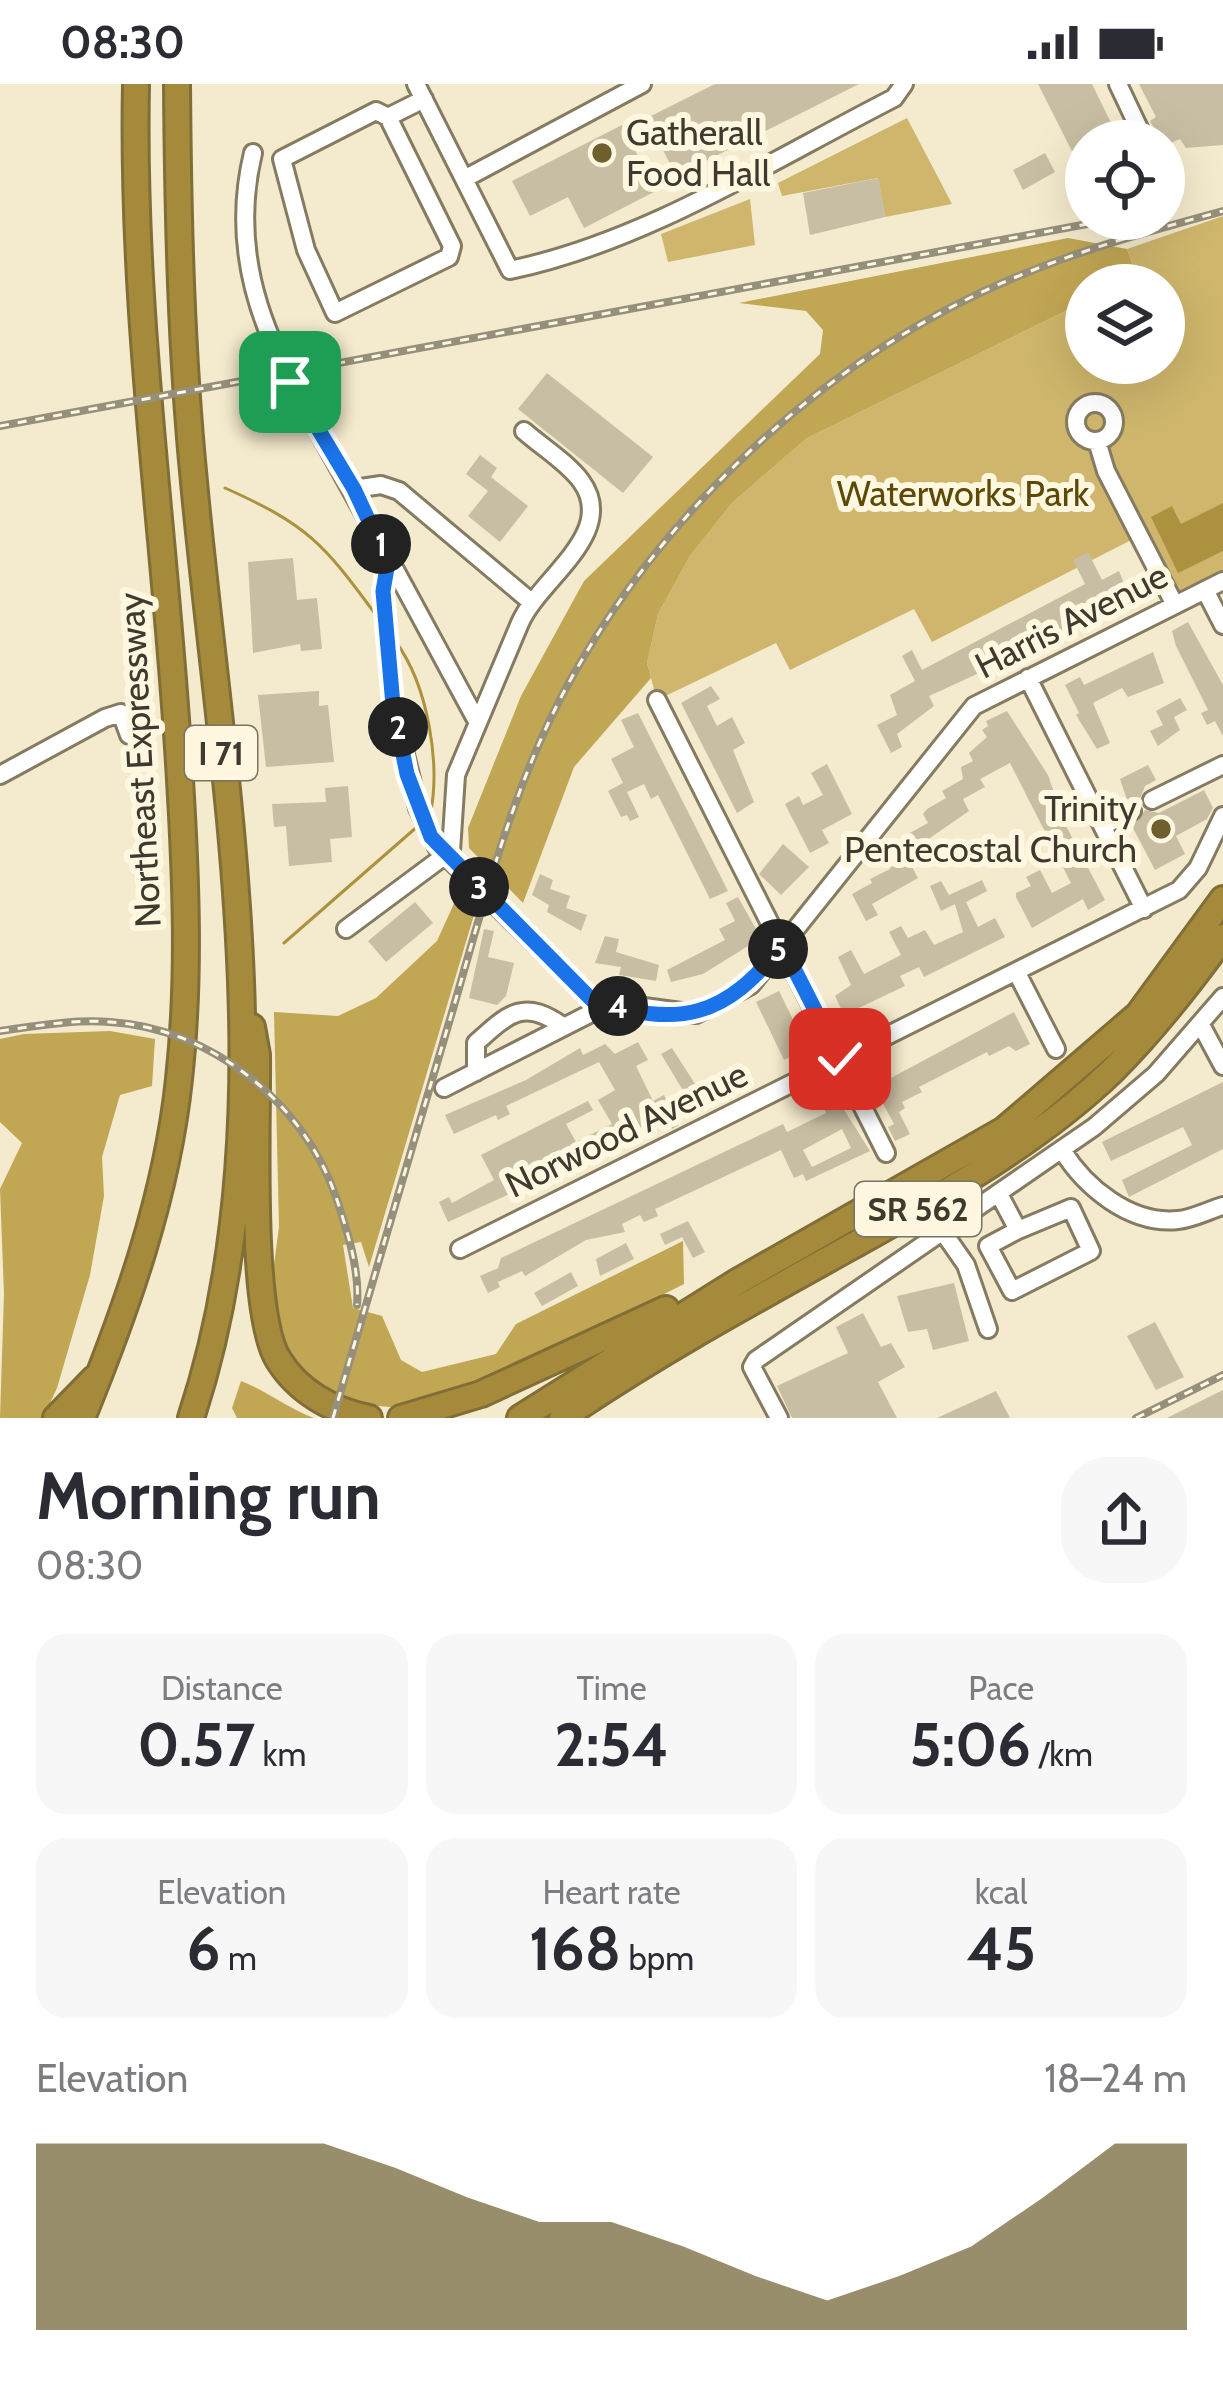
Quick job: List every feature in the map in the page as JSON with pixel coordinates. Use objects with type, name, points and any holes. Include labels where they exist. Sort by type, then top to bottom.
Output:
[{"type":"highway","name":"Northeast Expressway","points":[[82,1418],[133,1288],[158,1193],[179,1082],[186,976],[173,655],[140,308],[136,84]]},
{"type":"highway","name":"Northeast Expressway","points":[[177,84],[182,308],[192,456],[242,1001],[236,1181],[224,1278],[191,1418]]},
{"type":"highway","name":"SR 562","points":[[520,1418],[594,1368],[986,1141],[1076,1072],[1138,1016],[1223,899]]},
{"type":"highway","name":"SR 562","points":[[562,1418],[622,1377],[940,1195],[1047,1123],[1110,1072],[1176,999],[1223,937]]},
{"type":"highway","points":[[238,952],[257,1054],[265,1322],[278,1360],[304,1389],[339,1410],[370,1418]]},
{"type":"highway","points":[[400,1418],[481,1394],[793,1250]]},
{"type":"highway","points":[[56,1418],[100,1373]]},
{"type":"street","points":[[464,179],[642,84]]},
{"type":"street","points":[[388,117],[420,91],[510,270],[560,260],[674,209],[895,98],[904,84]]},
{"type":"street","points":[[1118,84],[1135,120]]},
{"type":"street","points":[[376,111],[388,117],[452,246],[449,256],[335,313],[306,250],[282,159],[376,111]]},
{"type":"street","points":[[253,153],[244,187],[245,247],[255,306],[278,354]]},
{"type":"street","points":[[290,382],[354,489],[388,562],[478,724]]},
{"type":"street","points":[[346,929],[422,869],[448,856],[453,845],[456,776],[530,601],[586,534],[593,508],[578,477],[524,431]]},
{"type":"street","points":[[1097,441],[1106,471],[1175,605]]},
{"type":"street","points":[[354,489],[381,484],[399,490],[530,601]]},
{"type":"street","points":[[388,562],[383,591],[393,705],[418,808],[431,837],[592,1000],[607,1005]]},
{"type":"street","name":"Harris Avenue","points":[[607,1005],[686,1015],[705,1012],[751,985],[974,706],[1223,581]]},
{"type":"street","points":[[1205,590],[1223,625]]},
{"type":"street","points":[[1028,678],[1144,909]]},
{"type":"street","points":[[657,700],[886,1153]]},
{"type":"street","points":[[0,775],[121,713],[129,735]]},
{"type":"street","points":[[1152,800],[1223,765]]},
{"type":"street","points":[[1102,826],[1132,811]]},
{"type":"street","name":"Norwood Avenue","points":[[460,1249],[1179,890],[1198,868],[1223,816]]},
{"type":"street","points":[[1017,973],[1056,1049]]},
{"type":"street","points":[[779,1418],[752,1367],[756,1360],[1062,1150],[1156,1074],[1223,997]]},
{"type":"street","points":[[444,1088],[607,1005]]},
{"type":"street","points":[[476,1072],[476,1043],[522,1010],[540,1010],[564,1027]]},
{"type":"street","points":[[1201,1024],[1223,1065]]},
{"type":"street","points":[[1062,1150],[1091,1189],[1144,1217],[1178,1220],[1223,1206]]},
{"type":"street","points":[[999,1194],[1018,1231]]},
{"type":"street","points":[[962,1259],[988,1246],[1018,1231],[1071,1208],[1091,1251],[1015,1292],[988,1246]]},
{"type":"street","points":[[943,1232],[962,1259],[988,1329]]},
{"type":"green space","points":[[907,118],[952,204],[885,217],[878,178],[782,196],[778,183]]},
{"type":"green space","points":[[750,199],[755,245],[668,262],[661,234]]},
{"type":"green space","name":"Waterworks Park","points":[[1223,216],[1223,581],[1175,605],[1139,536],[932,642],[914,609],[790,670],[776,643],[657,700],[647,663],[658,614],[690,556],[732,503],[807,438],[1065,311],[1065,384],[1185,384],[1185,264],[1133,264],[1127,249],[1153,240],[1185,240],[1185,229]]},
{"type":"shaded area","points":[[1065,239],[1127,249],[1133,264],[1065,264],[1065,311],[807,438],[732,503],[690,556],[658,614],[647,663],[651,678],[574,767],[523,903],[469,848],[468,828],[521,696],[584,581],[820,354],[823,330],[806,311],[739,303]]},
{"type":"shaded area","points":[[1223,503],[1223,551],[1178,573],[1151,517],[1172,506],[1181,524]]},
{"type":"shaded area","points":[[461,888],[477,905],[369,1267],[361,1242],[343,1245],[353,1308],[382,1316],[401,1360],[422,1372],[496,1354],[516,1324],[683,1241],[684,1284],[515,1369],[412,1409],[356,1404],[318,1388],[289,1353],[271,1287],[279,1227],[274,1012],[338,1016],[376,998],[437,941]]},
{"type":"shaded area","points":[[110,1031],[155,1039],[152,1086],[120,1095],[102,1157],[104,1196],[90,1275],[57,1388],[43,1418],[0,1418],[4,1294],[0,1189],[22,1143],[0,1122],[0,1039]]},
{"type":"shaded area","points":[[241,1381],[314,1418],[237,1418],[232,1408]]},
{"type":"building","points":[[715,84],[859,84],[676,176],[647,118]]},
{"type":"building","points":[[1038,84],[1092,84],[1110,120],[1065,120],[1065,137]]},
{"type":"building","points":[[1139,84],[1223,84],[1223,145],[1186,148],[1185,120],[1152,120],[1156,117]]},
{"type":"building","name":"Gatherall Food Hall","points":[[622,125],[656,191],[584,228],[568,197],[530,216],[512,181]]},
{"type":"building","points":[[1045,153],[1055,172],[1023,190],[1013,170]]},
{"type":"building","points":[[879,178],[885,217],[810,235],[803,193]]},
{"type":"building","points":[[547,373],[653,457],[623,493],[518,409]]},
{"type":"building","points":[[480,455],[497,468],[491,477],[528,506],[500,542],[468,516],[488,491],[466,474]]},
{"type":"building","points":[[1088,552],[1102,580],[1119,571],[1127,591],[1094,608],[1099,618],[929,696],[934,706],[897,734],[902,747],[891,753],[877,725],[897,715],[890,695],[915,681],[902,656],[912,650],[922,670],[1085,584],[1073,560]]},
{"type":"building","points":[[293,558],[297,600],[317,598],[322,649],[301,651],[300,644],[253,653],[248,562]]},
{"type":"building","points":[[1188,622],[1223,685],[1223,736],[1215,721],[1207,725],[1201,713],[1208,710],[1176,646],[1172,631]]},
{"type":"building","points":[[1153,652],[1164,683],[1128,697],[1122,688],[1093,703],[1110,743],[1097,749],[1065,685],[1080,677],[1084,685]]},
{"type":"building","points":[[711,686],[720,699],[707,706],[717,726],[732,717],[745,743],[733,750],[754,802],[737,813],[681,703]]},
{"type":"building","points":[[319,691],[319,706],[328,705],[334,762],[266,767],[258,695]]},
{"type":"building","points":[[1180,698],[1187,710],[1174,717],[1180,730],[1158,746],[1150,731],[1163,725],[1156,711]]},
{"type":"building","points":[[1007,711],[1048,775],[1065,824],[1105,900],[1088,910],[1083,899],[1032,928],[1016,897],[1031,886],[1026,877],[1040,870],[1052,893],[1071,883],[1010,763],[980,779],[985,787],[963,799],[969,811],[927,840],[931,847],[918,854],[908,834],[928,823],[923,814],[946,798],[942,791],[963,779],[961,767],[973,761],[969,753],[987,737],[982,730],[988,726],[986,721]]},
{"type":"building","points":[[638,713],[728,891],[710,899],[658,795],[651,799],[644,784],[627,792],[639,817],[630,821],[627,815],[621,817],[608,791],[623,783],[611,759],[634,747],[621,720]]},
{"type":"building","points":[[827,764],[852,814],[822,830],[829,843],[810,853],[785,804],[799,796],[803,805],[823,795],[811,773]]},
{"type":"building","points":[[1148,765],[1156,780],[1145,786],[1139,801],[1127,800],[1120,779]]},
{"type":"building","points":[[348,786],[352,837],[330,839],[332,862],[289,866],[286,826],[274,827],[272,804],[326,802],[325,788]]},
{"type":"building","name":"Trinity Pentecostal Church","points":[[1204,790],[1213,808],[1207,819],[1176,836],[1185,854],[1155,870],[1132,826],[1145,810],[1159,813]]},
{"type":"building","points":[[783,844],[809,867],[781,895],[759,874]]},
{"type":"building","points":[[904,852],[918,878],[872,904],[878,915],[866,921],[852,894],[890,869],[886,862]]},
{"type":"building","points":[[540,874],[553,880],[550,889],[570,896],[566,908],[587,915],[581,931],[547,912],[549,905],[532,895]]},
{"type":"building","points":[[982,880],[987,891],[966,902],[978,927],[995,918],[1005,937],[924,977],[919,967],[900,976],[905,986],[844,1015],[835,996],[851,985],[838,957],[851,950],[864,974],[901,955],[889,932],[901,926],[908,938],[925,930],[934,945],[963,932],[955,904],[941,911],[930,886],[941,881],[949,895]]},
{"type":"building","points":[[738,897],[761,938],[703,974],[671,982],[667,970],[725,940],[719,929],[735,921],[726,903]]},
{"type":"building","points":[[415,902],[433,923],[386,962],[368,941]]},
{"type":"building","points":[[484,929],[494,931],[488,957],[514,963],[506,996],[497,1005],[469,998]]},
{"type":"building","points":[[605,936],[619,939],[616,952],[659,965],[656,981],[619,975],[621,967],[595,963]]},
{"type":"building","points":[[779,991],[807,1048],[784,1060],[756,1002]]},
{"type":"building","points":[[1014,1012],[1030,1044],[1016,1051],[1009,1046],[989,1056],[987,1052],[919,1087],[922,1092],[902,1102],[905,1108],[899,1112],[910,1134],[895,1141],[888,1127],[894,1124],[874,1087]]},
{"type":"building","points":[[638,1042],[648,1060],[636,1066],[653,1101],[664,1095],[679,1125],[672,1129],[664,1115],[613,1147],[448,1222],[439,1202],[449,1197],[452,1203],[494,1180],[481,1155],[588,1101],[593,1110],[566,1124],[576,1142],[612,1124],[598,1100],[615,1090],[599,1062],[506,1106],[510,1114],[498,1120],[496,1115],[454,1134],[445,1115],[526,1080],[580,1048],[583,1055],[605,1044],[615,1054]]},
{"type":"building","points":[[672,1048],[706,1101],[693,1107],[661,1054]]},
{"type":"building","points":[[1223,1082],[1223,1149],[1129,1197],[1122,1180],[1192,1145],[1183,1127],[1111,1161],[1102,1142]]},
{"type":"building","points":[[838,1100],[870,1151],[806,1181],[803,1174],[794,1178],[781,1150],[655,1209],[658,1216],[644,1222],[640,1215],[622,1224],[625,1232],[586,1240],[525,1276],[522,1271],[498,1282],[500,1287],[488,1293],[480,1276],[498,1268],[501,1258],[783,1124],[787,1132],[826,1113],[824,1107]],"holes":[[[842,1129],[851,1148],[812,1167],[803,1150]]]},
{"type":"building","points":[[688,1221],[705,1252],[693,1258],[682,1237],[665,1245],[660,1234]]},
{"type":"building","points":[[626,1243],[634,1259],[600,1276],[596,1259]]},
{"type":"building","points":[[571,1272],[578,1286],[542,1306],[534,1293]]},
{"type":"building","points":[[954,1283],[969,1341],[933,1350],[927,1329],[908,1332],[897,1296]]},
{"type":"building","points":[[863,1313],[881,1347],[891,1343],[905,1367],[878,1382],[897,1418],[792,1418],[777,1386],[848,1353],[836,1327]]},
{"type":"building","points":[[1155,1322],[1184,1377],[1156,1390],[1127,1336]]},
{"type":"building","points":[[1223,1390],[1223,1418],[1167,1418]]},
{"type":"building","points":[[996,1391],[1010,1418],[937,1418]]},
{"type":"waterway","points":[[225,488],[276,513],[312,538],[376,615]]},
{"type":"waterway","points":[[396,642],[416,680],[429,726],[434,773],[430,816]]},
{"type":"waterway","points":[[284,943],[418,826]]},
{"type":"railway","points":[[333,1418],[518,798],[552,716],[611,613],[656,552],[761,441],[883,347],[1016,277],[1223,211]]},
{"type":"railway","points":[[0,426],[1065,228]]},
{"type":"railway","points":[[0,1031],[82,1021],[147,1027],[217,1055],[249,1077],[277,1102],[321,1163],[352,1250],[357,1305]]},
{"type":"railway","points":[[1136,1418],[1223,1375]]},
{"type":"place","name":"Gatherall Food Hall","points":[[602,153]]},
{"type":"place","name":"Trinity Pentecostal Church","points":[[1161,829]]},
{"type":"route","points":[[290,382],[354,489],[388,562],[383,591],[393,705],[407,774],[437,847],[592,1000],[607,1005],[686,1015],[705,1012],[751,985],[782,945],[840,1059]]}]
